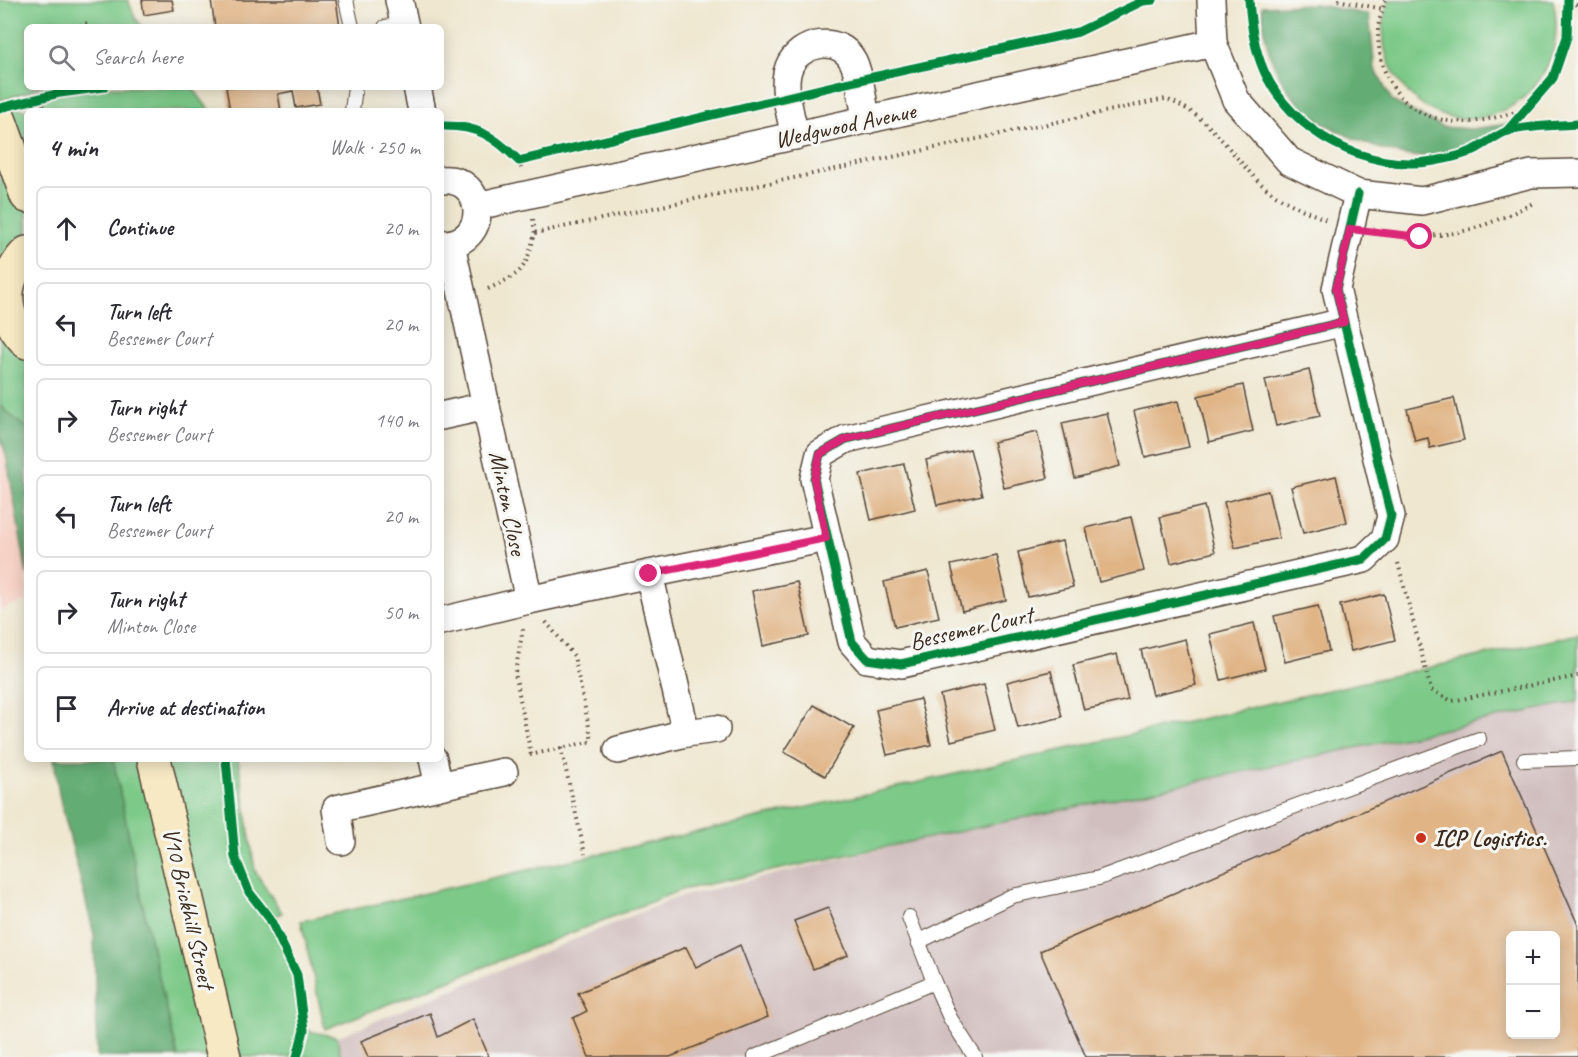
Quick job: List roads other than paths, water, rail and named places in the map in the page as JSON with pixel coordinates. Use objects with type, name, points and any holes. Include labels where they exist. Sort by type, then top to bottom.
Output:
[{"type":"street","points":[[1211,0],[1213,43],[1236,100],[1289,161],[1358,194],[1422,201],[1531,174],[1578,173]]},
{"type":"street","name":"Wedgwood Avenue","points":[[477,206],[1213,43]]},
{"type":"street","points":[[795,136],[786,77],[797,54],[819,44],[834,45],[846,52],[853,61],[867,120]]},
{"type":"street","points":[[418,90],[421,108]]},
{"type":"street","points":[[0,121],[24,188]]},
{"type":"street","points":[[444,180],[457,182],[467,188],[477,206],[474,226],[461,240],[446,244]]},
{"type":"street","points":[[1344,322],[1336,289],[1358,194]]},
{"type":"street","name":"Minton Close","points":[[446,244],[461,297],[529,600]]},
{"type":"street","points":[[24,256],[8,278],[3,313],[14,330],[24,339]]},
{"type":"street","name":"Bessemer Court","points":[[1344,322],[1392,516],[1385,539],[1364,559],[901,664],[867,659],[852,642],[814,479],[820,454],[846,439],[1344,322]]},
{"type":"street","points":[[444,415],[486,406]]},
{"type":"street","points":[[444,620],[649,574],[826,538]]},
{"type":"street","points":[[649,574],[686,733]]},
{"type":"street","points":[[618,750],[686,733],[716,729]]},
{"type":"street","name":"V10 Brickhill Street","points":[[155,762],[224,1057]]},
{"type":"street","points":[[434,762],[439,786]]},
{"type":"street","points":[[341,841],[336,808],[504,772]]},
{"type":"lane","points":[[346,0],[351,24]]},
{"type":"lane","points":[[352,108],[355,90]]},
{"type":"lane","points":[[918,942],[1012,896],[1099,878],[1479,740]]},
{"type":"lane","points":[[1524,760],[1578,758]]},
{"type":"lane","points":[[909,917],[933,982],[950,1018],[975,1057]]},
{"type":"lane","points":[[755,1057],[933,982]]},
{"type":"place","name":"ICP Logistics.","points":[[1421,838]]}]
